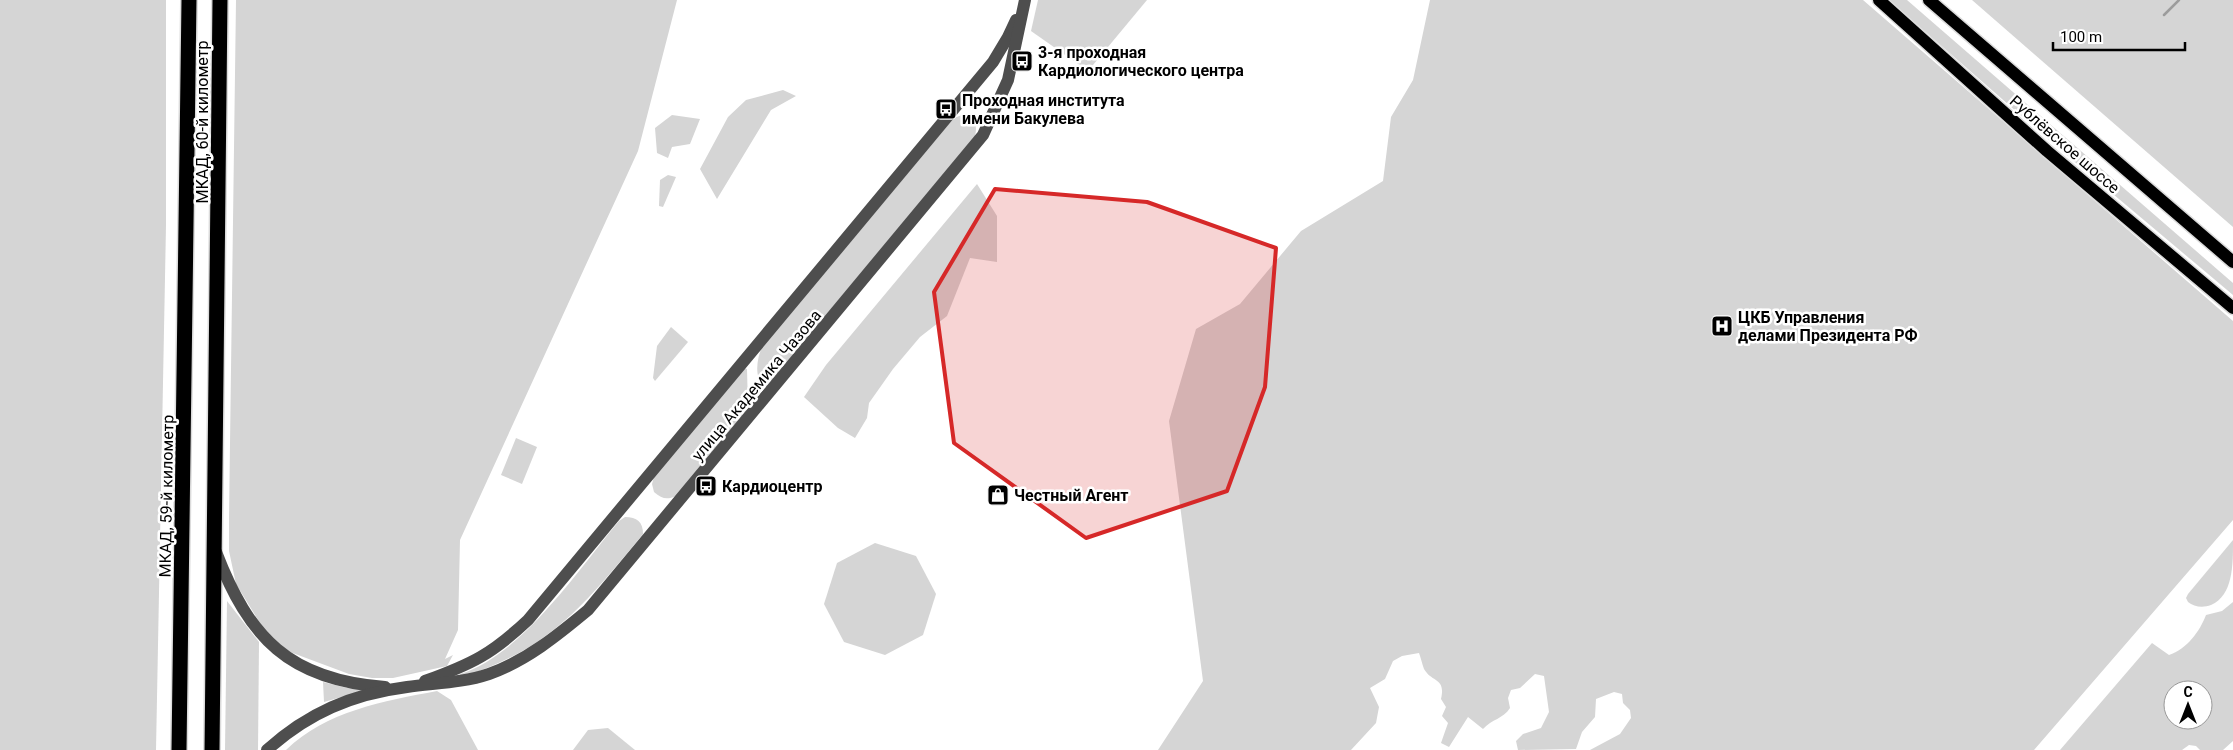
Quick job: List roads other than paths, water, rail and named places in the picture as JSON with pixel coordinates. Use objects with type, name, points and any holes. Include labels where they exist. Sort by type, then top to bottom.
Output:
[{"type":"highway","name":"МКАД, 60-й километр","points":[[187,242],[189,0]]},
{"type":"highway","name":"МКАД, 60-й километр","points":[[214,549],[219,243],[220,0]]},
{"type":"highway","name":"МКАД, 59-й километр","points":[[179,750],[187,242]]},
{"type":"highway","points":[[212,750],[214,549]]},
{"type":"main road","name":"Рублёвское шоссе","points":[[1879,0],[2046,151],[2233,308]]},
{"type":"main road","name":"Рублёвское шоссе","points":[[1929,0],[2233,262]]},
{"type":"street","name":"улица Академика Чазова","points":[[214,549],[230,590],[265,640],[290,660],[307,669],[338,680],[356,684],[404,687],[447,684],[490,673],[539,648],[588,610],[983,135],[1008,80],[1025,0]]},
{"type":"street","name":"улица Академика Чазова","points":[[267,750],[303,720],[328,708],[356,698],[404,687],[478,660],[503,644],[528,620],[992,62],[1008,37],[1025,0]]},
{"type":"waterway","points":[[2164,15],[2179,0]]},
{"type":"place","name":"3-я проходная Кардиологического центра","points":[[1022,61]]},
{"type":"place","name":"Проходная института имени Бакулева","points":[[946,109]]},
{"type":"place","name":"ЦКБ Управления делами Президента РФ","points":[[1722,326]]},
{"type":"place","name":"Кардиоцентр","points":[[706,486]]},
{"type":"place","name":"Честный Агент","points":[[998,495]]}]
